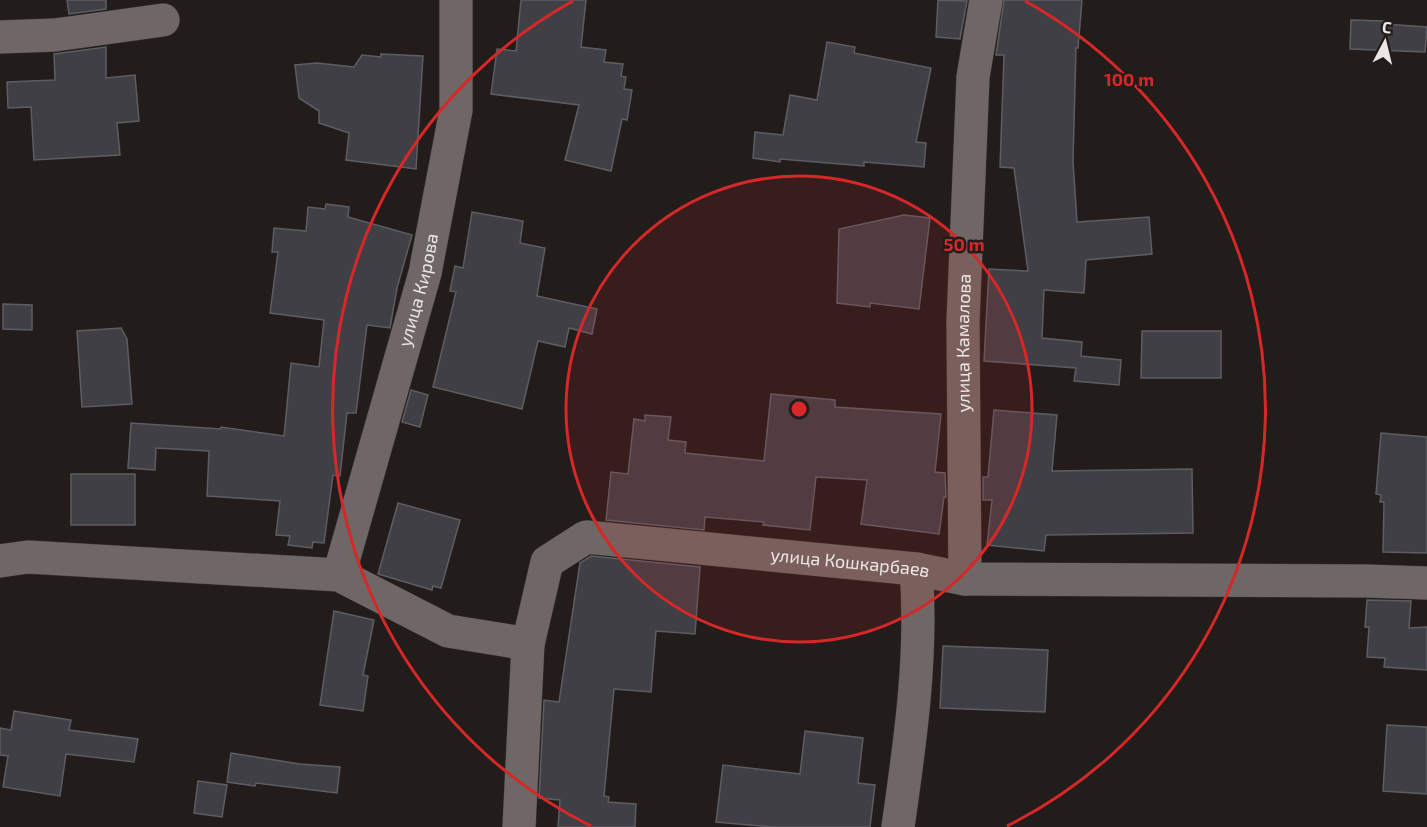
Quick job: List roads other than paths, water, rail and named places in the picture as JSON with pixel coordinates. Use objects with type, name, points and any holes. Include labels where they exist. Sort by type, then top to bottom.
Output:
[{"type":"street","name":"улица Кирова","points":[[339,574],[425,273],[456,110],[456,0]]},
{"type":"street","name":"улица Камалова","points":[[965,579],[963,322],[974,77],[986,0]]},
{"type":"street","points":[[0,37],[55,35],[164,20]]},
{"type":"street","name":"улица Кошкарбаев","points":[[519,827],[528,644],[547,562],[586,537],[916,569],[965,579],[1354,581],[1427,584]]},
{"type":"street","points":[[0,561],[28,557],[339,574],[448,631],[528,644]]},
{"type":"street","points":[[898,827],[911,731],[920,608],[916,569]]}]
